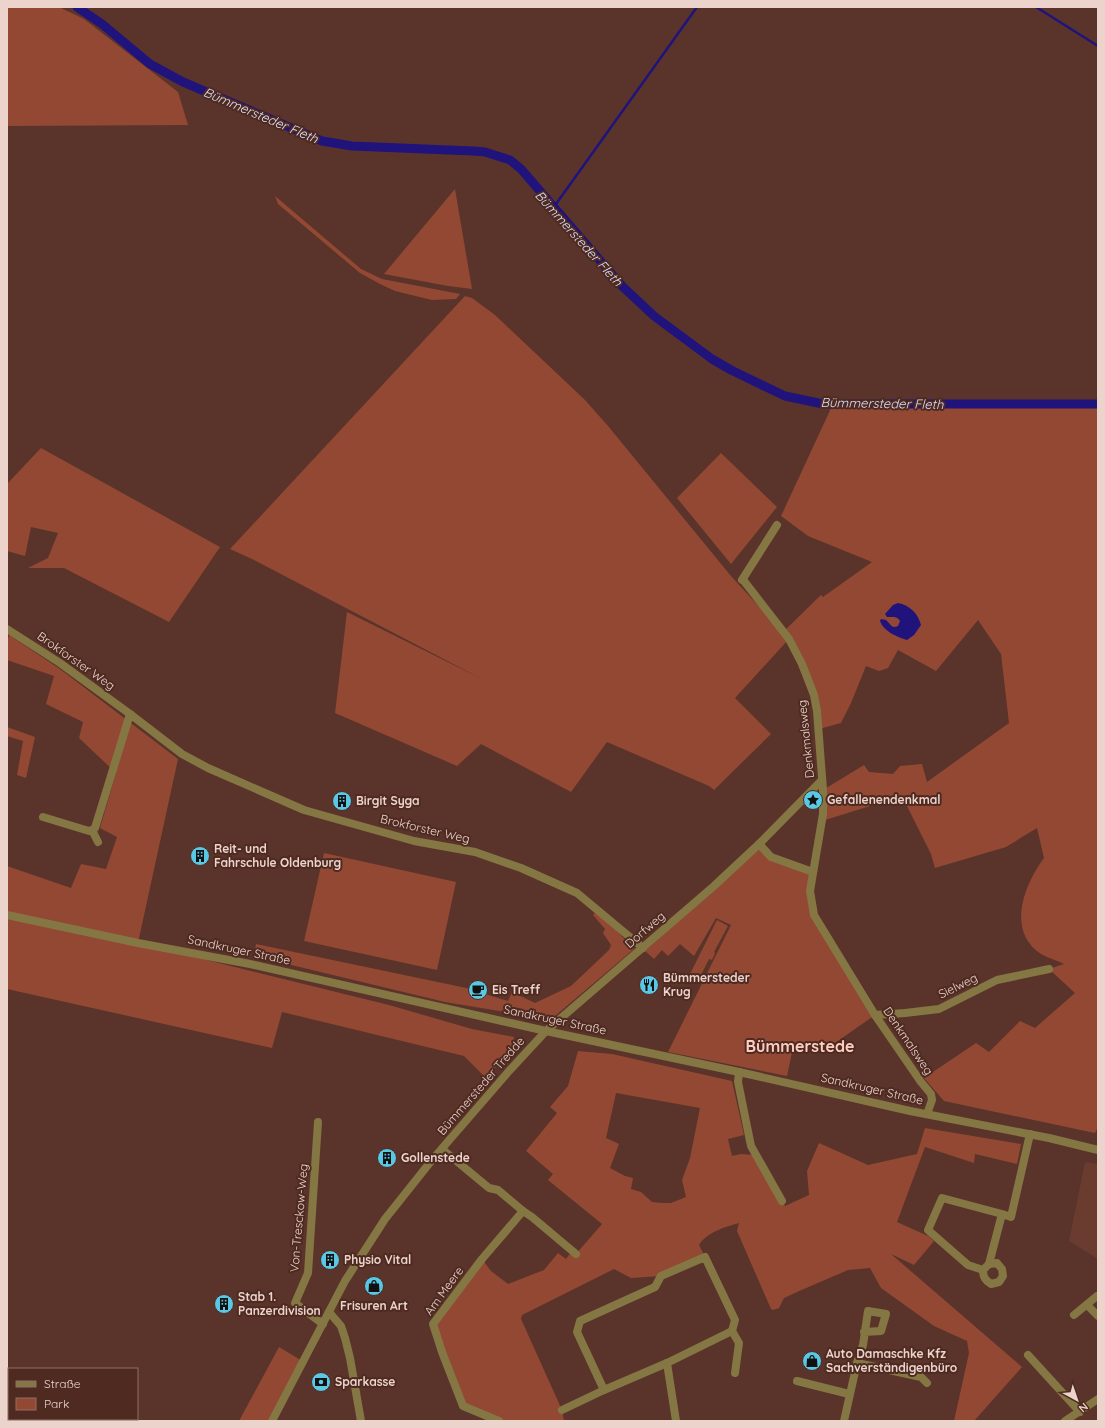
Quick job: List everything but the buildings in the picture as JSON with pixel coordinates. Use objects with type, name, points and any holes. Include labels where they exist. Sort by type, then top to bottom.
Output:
[{"type":"street","name":"Denkmalsweg","points":[[777,525],[742,580],[788,640],[802,664],[814,695],[819,729],[823,814],[810,890],[814,915],[875,1015],[920,1082],[931,1094],[932,1100],[927,1114]]},
{"type":"street","name":"Brokforster Weg","points":[[7,629],[60,663],[182,754],[208,768],[304,810],[414,840],[475,852],[521,868],[577,894],[642,948]]},
{"type":"street","points":[[43,817],[88,831],[95,828],[130,714]]},
{"type":"street","name":"Dorfweg","points":[[546,1031],[714,886],[759,844],[822,780]]},
{"type":"street","points":[[92,830],[98,842]]},
{"type":"street","points":[[759,844],[771,858],[813,872]]},
{"type":"street","name":"Sandkruger Straße","points":[[7,915],[138,943],[250,964],[546,1031],[927,1114],[1030,1134],[1098,1150]]},
{"type":"street","name":"Sielweg","points":[[875,1015],[938,1009],[996,980],[1049,969]]},
{"type":"street","name":"Bümmersteder Tredde","points":[[272,1421],[345,1281],[385,1219],[442,1149],[509,1071],[546,1031]]},
{"type":"street","points":[[739,1072],[738,1082],[751,1146],[782,1201]]},
{"type":"street","name":"Von-Tresckow-Weg","points":[[318,1122],[308,1273],[295,1303],[323,1324]]},
{"type":"street","points":[[1002,1214],[986,1267],[968,1265],[928,1230],[942,1198],[1002,1214],[1011,1217],[1030,1134]]},
{"type":"street","points":[[442,1149],[489,1188],[498,1190],[576,1254]]},
{"type":"street","name":"Am Meere","points":[[499,1421],[463,1406],[433,1324],[478,1265],[523,1211]]},
{"type":"street","points":[[604,1390],[577,1332],[580,1322],[656,1287],[661,1276],[705,1257],[735,1320],[732,1331],[739,1343],[735,1373]]},
{"type":"street","points":[[1074,1315],[1097,1296]]},
{"type":"street","points":[[1087,1305],[1098,1316]]},
{"type":"street","points":[[329,1312],[341,1326],[345,1338],[361,1421]]},
{"type":"street","points":[[562,1410],[667,1363],[732,1331]]},
{"type":"street","points":[[844,1421],[857,1363],[863,1345],[864,1332]]},
{"type":"street","points":[[1028,1355],[1080,1412]]},
{"type":"street","points":[[667,1363],[676,1421]]},
{"type":"street","points":[[857,1363],[921,1376],[927,1383]]},
{"type":"street","points":[[797,1381],[850,1394]]},
{"type":"street","points":[[1065,1421],[1098,1399]]},
{"type":"shaded area","points":[[898,603],[912,610],[918,617],[921,625],[914,635],[907,640],[887,631],[880,621],[881,619],[886,620],[892,626],[898,626],[900,621],[898,618],[887,617],[885,614],[893,605]]},
{"type":"shaded area","points":[[1085,1162],[1098,1164],[1098,1259],[1069,1241]]},
{"type":"green space","points":[[7,7],[59,7],[84,19],[178,92],[188,125],[7,126]]},
{"type":"green space","points":[[455,189],[472,289],[384,274]]},
{"type":"green space","points":[[275,196],[361,269],[382,279],[460,294],[456,299],[432,300],[395,291],[380,284],[360,273],[278,204]]},
{"type":"green space","points":[[465,296],[472,298],[495,315],[585,400],[731,576],[784,634],[783,632],[821,595],[823,597],[872,562],[808,536],[781,516],[833,404],[1098,403],[1098,1127],[1095,1133],[944,1101],[924,1078],[976,1043],[989,1052],[1020,1021],[1035,1028],[1075,993],[1049,969],[1064,964],[1046,957],[1030,944],[1024,933],[1021,921],[1025,894],[1030,881],[1044,858],[1037,828],[1006,847],[935,868],[931,854],[902,796],[822,821],[823,790],[864,765],[869,772],[893,774],[900,766],[922,764],[927,782],[1009,723],[1001,654],[978,620],[936,671],[898,650],[888,668],[879,671],[866,666],[841,723],[819,729],[817,711],[788,640],[735,698],[771,734],[714,790],[709,786],[607,742],[571,792],[481,744],[457,766],[335,713],[347,612],[482,679],[230,549]]},
{"type":"green space","points":[[41,448],[220,547],[169,622],[64,568],[28,568],[48,558],[58,533],[31,527],[25,556],[7,551],[7,484]]},
{"type":"green space","points":[[721,453],[777,507],[731,564],[677,498]]},
{"type":"green space","points":[[9,635],[60,669],[178,759],[138,943],[389,1005],[472,1029],[514,1037],[513,1047],[486,1078],[464,1056],[282,1012],[272,1048],[7,989],[7,866],[71,888],[81,864],[106,869],[117,837],[100,828],[116,773],[79,738],[83,722],[46,704],[54,676],[7,660],[7,642]]},
{"type":"green space","points":[[7,727],[35,737],[26,778],[17,775],[23,741],[7,736]]},
{"type":"green space","points":[[759,847],[811,875],[814,915],[875,1015],[825,1050],[794,1043],[787,1076],[668,1052],[731,925],[716,918],[694,956],[680,944],[668,956],[662,950],[654,959],[645,951]]},
{"type":"green space","points":[[324,853],[456,882],[437,970],[304,941]]},
{"type":"green space","points":[[597,910],[634,949],[555,1016],[541,1018],[445,1002],[254,956],[256,944],[471,989],[469,995],[482,999],[485,994],[508,1001],[512,992],[535,1003],[571,986],[609,950],[611,945],[603,933],[605,929],[593,915]]},
{"type":"green space","points":[[717,920],[728,926],[714,952],[715,953],[712,960],[709,959],[699,979],[690,974]]},
{"type":"green space","points":[[578,1051],[612,1054],[732,1081],[744,1135],[728,1139],[732,1156],[741,1154],[755,1155],[785,1206],[809,1195],[807,1171],[819,1143],[868,1165],[917,1154],[925,1128],[1021,1144],[1017,1164],[975,1154],[974,1163],[925,1147],[897,1222],[928,1236],[934,1241],[914,1265],[891,1254],[1022,1367],[974,1421],[954,1421],[969,1353],[967,1341],[934,1326],[881,1288],[870,1268],[848,1270],[784,1298],[779,1308],[773,1310],[771,1309],[737,1231],[739,1223],[711,1233],[702,1240],[699,1245],[705,1257],[661,1276],[631,1278],[614,1269],[522,1315],[521,1319],[562,1410],[564,1421],[499,1421],[463,1406],[433,1324],[482,1259],[491,1271],[508,1284],[544,1270],[558,1253],[566,1259],[572,1251],[576,1254],[602,1224],[548,1180],[553,1174],[526,1151],[557,1113],[550,1107],[568,1086]],"holes":[[[616,1093],[700,1108],[690,1158],[682,1180],[686,1197],[671,1203],[652,1202],[641,1192],[631,1189],[633,1178],[625,1176],[610,1168],[619,1144],[606,1138]]]},
{"type":"green space","points":[[279,1347],[304,1362],[272,1421],[239,1421]]},
{"type":"waterway","name":"Bümmersteder Fleth","points":[[77,7],[102,24],[150,64],[183,82],[322,141],[352,146],[485,152],[510,160],[521,169],[622,286],[654,316],[712,359],[731,370],[785,396],[823,404],[1098,404]]},
{"type":"waterway","points":[[556,204],[697,7]]},
{"type":"waterway","points":[[1036,7],[1098,46]]},
{"type":"place","name":"Gefallenendenkmal","points":[[813,800]]},
{"type":"place","name":"Birgit Syga","points":[[342,801]]},
{"type":"place","name":"Reit- und Fahrschule Oldenburg","points":[[200,856]]},
{"type":"place","name":"Bümmersteder Krug","points":[[649,985]]},
{"type":"place","name":"Eis Treff","points":[[478,990]]},
{"type":"place","name":"Gollenstede","points":[[387,1158]]},
{"type":"place","name":"Physio Vital","points":[[330,1260]]},
{"type":"place","name":"Frisuren Art","points":[[374,1286]]},
{"type":"place","name":"Stab 1. Panzerdivision","points":[[224,1304]]},
{"type":"place","name":"Auto Damaschke Kfz Sachverständigenbüro","points":[[812,1361]]},
{"type":"place","name":"Sparkasse","points":[[321,1382]]},
{"type":"district","name":"Bümmerstede","points":[[800,1046]]}]
